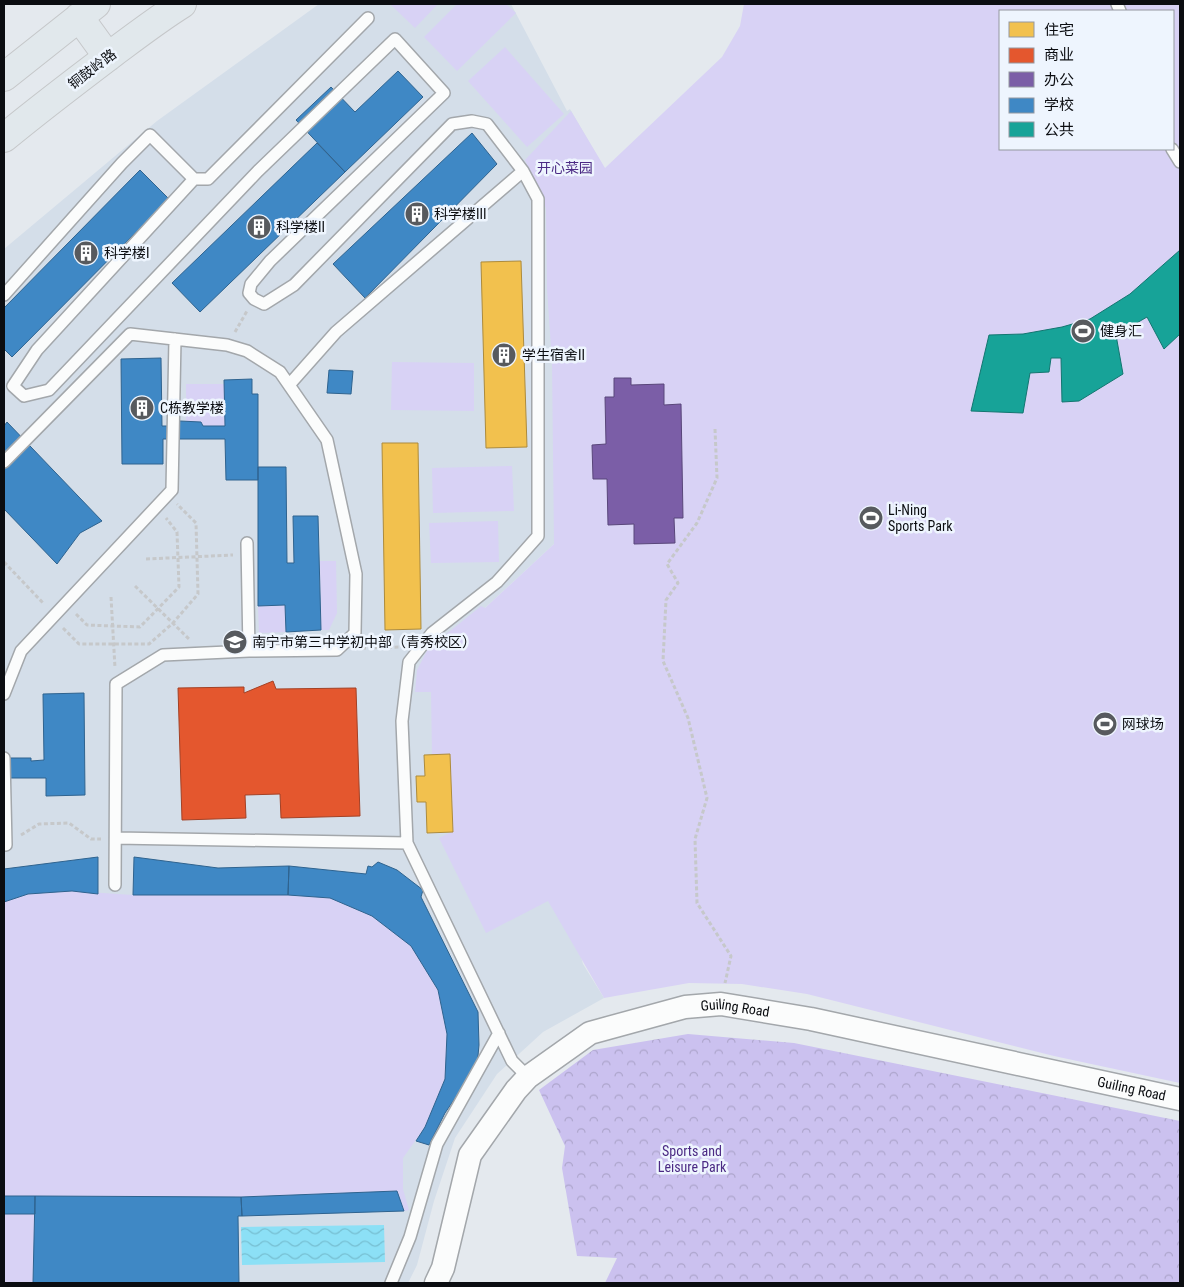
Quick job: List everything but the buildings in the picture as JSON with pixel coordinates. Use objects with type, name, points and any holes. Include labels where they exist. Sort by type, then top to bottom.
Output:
[{"type":"main road","name":"铜鼓岭路","points":[[4,138],[162,16],[182,4]]},
{"type":"main road","points":[[4,77],[88,10],[108,57]]},
{"type":"street","name":"Guiling Road","points":[[436,1283],[443,1268],[470,1155],[516,1090],[528,1077],[590,1034],[685,1007],[721,1004],[811,1019],[1180,1099]]},
{"type":"lane","points":[[4,295],[122,162],[150,135],[194,179],[208,179],[368,18]]},
{"type":"lane","points":[[194,179],[37,350],[13,386],[24,396],[49,390],[258,171],[395,39],[444,93],[270,261],[251,284],[249,293],[254,299],[264,304],[294,286],[452,124],[472,121],[487,124],[523,171],[538,199],[538,536],[497,582],[432,633],[409,662],[402,721],[407,843],[512,1061],[528,1077]]},
{"type":"lane","points":[[1173,150],[1180,162]]},
{"type":"lane","points":[[288,385],[336,332],[523,171]]},
{"type":"lane","points":[[4,462],[130,334],[227,345],[247,351],[280,372],[327,440],[356,574],[354,633],[337,650],[249,651],[162,656],[116,684],[115,885]]},
{"type":"lane","points":[[4,694],[21,651],[57,620],[172,490],[175,339]]},
{"type":"lane","points":[[247,549],[249,651]]},
{"type":"lane","points":[[4,758],[6,845]]},
{"type":"lane","points":[[116,838],[407,843]]},
{"type":"lane","points":[[391,1283],[410,1237],[437,1144],[499,1033]]},
{"type":"path","points":[[227,345],[254,299]]},
{"type":"path","points":[[715,429],[717,478],[697,523],[667,564],[678,583],[666,600],[663,661],[688,718],[707,798],[695,839],[698,903],[731,956],[721,1004]]},
{"type":"path","points":[[4,562],[79,644],[149,644],[173,623],[198,594],[196,523],[176,503]]},
{"type":"path","points":[[72,610],[87,626],[140,627],[179,587],[177,532],[165,516]]},
{"type":"path","points":[[146,559],[197,557],[247,549]]},
{"type":"path","points":[[135,586],[204,653]]},
{"type":"path","points":[[111,597],[116,684]]},
{"type":"path","points":[[337,650],[422,646]]},
{"type":"path","points":[[6,845],[38,824],[70,823],[91,839],[116,838]]},
{"type":"shaded area","name":"南宁市第三中学初中部（青秀校区）","points":[[319,4],[511,4],[567,111],[570,109],[605,169],[554,544],[485,608],[583,964],[604,998],[543,1032],[497,1074],[455,1138],[434,1201],[417,1265],[408,1283],[4,1283],[4,249],[157,121]]},
{"type":"green space","points":[[390,4],[438,4],[415,28]]},
{"type":"green space","points":[[457,4],[506,4],[516,13],[457,71],[424,37]]},
{"type":"green space","name":"Li-Ning Sports Park","points":[[744,4],[1180,4],[1180,1083],[1054,1056],[807,994],[742,984],[689,983],[604,998],[548,901],[486,933],[439,838],[453,831],[450,755],[432,755],[431,692],[415,692],[417,670],[428,649],[481,606],[485,608],[554,544],[552,362],[547,289],[546,208],[525,160],[571,111],[605,168],[722,57],[740,26]]},
{"type":"green space","points":[[505,47],[564,114],[527,147],[468,81]]},
{"type":"green space","points":[[392,362],[474,363],[474,411],[391,410]]},
{"type":"green space","points":[[186,384],[225,384],[225,426],[203,426],[201,422],[186,422]]},
{"type":"green space","points":[[512,466],[514,511],[433,513],[432,468]]},
{"type":"green space","points":[[498,521],[499,562],[431,563],[429,523]]},
{"type":"green space","points":[[320,561],[336,561],[337,613],[329,630],[321,630]]},
{"type":"green space","points":[[285,605],[286,632],[259,633],[258,606]]},
{"type":"green space","points":[[72,891],[133,895],[288,895],[330,898],[372,916],[411,946],[438,990],[447,1034],[445,1079],[425,1127],[403,1158],[403,1189],[409,1210],[404,1211],[397,1191],[241,1197],[4,1196],[4,902],[28,894]]},
{"type":"green space","name":"Sports and Leisure Park","points":[[688,1034],[794,1043],[1180,1121],[1180,1283],[605,1283],[617,1258],[577,1256],[562,1168],[565,1146],[539,1090],[593,1050]]},
{"type":"green space","points":[[4,1214],[35,1214],[33,1283],[4,1283]]},
{"type":"water","points":[[384,1225],[385,1262],[242,1265],[241,1227]]},
{"type":"place","name":"科学楼III","points":[[417,214]]},
{"type":"place","name":"科学楼II","points":[[259,227]]},
{"type":"place","name":"科学楼I","points":[[86,253]]},
{"type":"place","name":"健身汇","points":[[1083,331]]},
{"type":"place","name":"学生宿舍II","points":[[504,355]]},
{"type":"place","name":"C栋教学楼","points":[[142,408]]},
{"type":"place","name":"Li-Ning Sports Park","points":[[871,518]]},
{"type":"place","name":"南宁市第三中学初中部（青秀校区）","points":[[235,642]]},
{"type":"place","name":"网球场","points":[[1105,724]]},
{"type":"park label","name":"开心菜园","points":[[565,168]]}]
